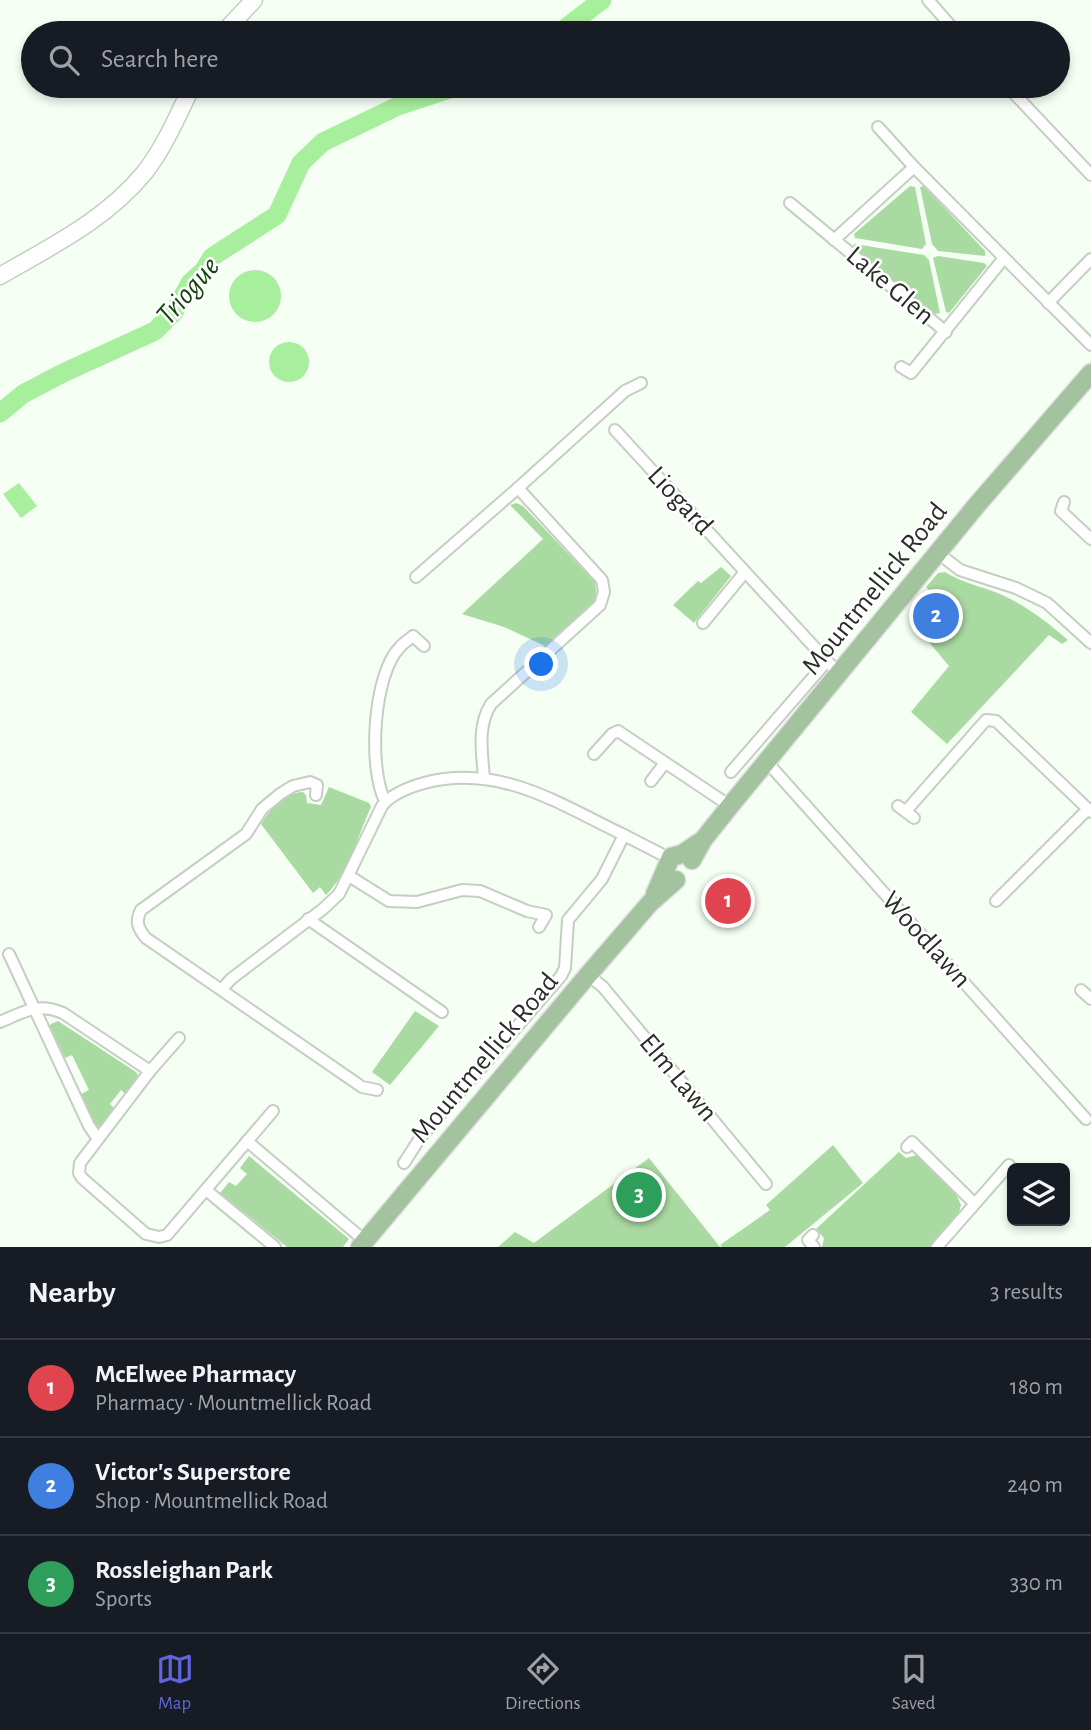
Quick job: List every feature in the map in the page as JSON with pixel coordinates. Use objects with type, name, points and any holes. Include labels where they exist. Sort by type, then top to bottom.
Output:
[{"type":"main road","name":"Mountmellick Road","points":[[363,1244],[650,903],[677,865],[703,840],[767,762],[833,668],[938,553],[1091,373]]},
{"type":"street","points":[[234,21],[254,0]]},
{"type":"street","points":[[928,0],[946,21]]},
{"type":"street","points":[[0,276],[70,235],[125,194],[146,170],[163,144],[186,98]]},
{"type":"street","points":[[1018,98],[1091,175]]},
{"type":"street","points":[[878,127],[914,167],[1091,345]]},
{"type":"street","name":"Lake Glen","points":[[834,240],[914,167]]},
{"type":"street","name":"Lake Glen","points":[[790,203],[946,332]]},
{"type":"street","name":"Lake Glen","points":[[901,367],[911,373],[1004,258]]},
{"type":"street","points":[[1048,303],[1091,259]]},
{"type":"street","points":[[416,577],[625,391],[640,383]]},
{"type":"street","name":"Liogard","points":[[615,430],[833,668]]},
{"type":"street","points":[[484,778],[481,751],[484,714],[491,704],[600,605],[604,592],[602,580],[518,488]]},
{"type":"street","points":[[1065,502],[1061,511],[1091,539]]},
{"type":"street","points":[[938,553],[960,570],[1016,588],[1047,603],[1091,643]]},
{"type":"street","points":[[703,623],[745,572]]},
{"type":"street","points":[[385,802],[377,781],[374,745],[376,716],[388,667],[399,647],[413,636],[424,646]]},
{"type":"street","points":[[731,772],[833,668]]},
{"type":"street","points":[[906,812],[986,720],[996,721],[1089,811],[995,901]]},
{"type":"street","points":[[594,754],[618,731],[730,806]]},
{"type":"street","name":"Woodlawn","points":[[767,762],[1086,1119]]},
{"type":"street","points":[[651,781],[665,763]]},
{"type":"street","points":[[222,989],[339,894],[385,802],[406,789],[445,778],[484,778],[521,786],[625,835],[677,865]]},
{"type":"street","points":[[316,795],[317,785],[310,782],[293,786],[280,794],[262,808],[246,834],[141,910],[138,916],[139,930],[146,938],[362,1087],[377,1090]]},
{"type":"street","points":[[404,1163],[421,1138],[561,976],[565,968],[568,920],[602,879],[625,835]]},
{"type":"street","points":[[349,876],[389,901],[417,902],[462,890],[490,893],[527,911],[546,915],[539,927]]},
{"type":"street","points":[[308,919],[442,1012]]},
{"type":"street","points":[[9,954],[89,1126],[98,1139]]},
{"type":"street","name":"Elm Lawn","points":[[588,975],[603,987],[766,1184]]},
{"type":"street","points":[[0,1022],[34,1008],[49,1007],[63,1013],[150,1071]]},
{"type":"street","points":[[179,1038],[150,1071],[80,1163],[79,1172],[82,1178],[146,1234],[159,1237],[166,1235],[273,1111]]},
{"type":"street","points":[[247,1141],[363,1244]]},
{"type":"street","points":[[907,1147],[912,1142],[974,1203]]},
{"type":"street","points":[[937,1247],[1007,1167]]},
{"type":"street","points":[[206,1190],[275,1247]]},
{"type":"street","points":[[813,1235],[808,1240],[814,1247]]},
{"type":"shaded area","points":[[910,186],[915,187],[926,244],[922,249],[855,238],[854,234]]},
{"type":"shaded area","points":[[924,186],[985,251],[985,256],[938,251],[932,244],[920,187]]},
{"type":"shaded area","points":[[854,244],[924,255],[929,260],[940,313],[935,314],[853,247]]},
{"type":"shaded area","points":[[938,256],[984,263],[987,266],[949,313],[946,312],[933,258]]},
{"type":"shaded area","points":[[255,270],[265,272],[273,278],[279,286],[279,306],[273,314],[265,320],[255,322],[245,320],[237,314],[231,306],[229,296],[231,286],[237,278],[245,272]]},
{"type":"shaded area","points":[[289,342],[297,343],[303,348],[308,354],[308,370],[303,376],[297,381],[289,382],[281,381],[275,376],[270,370],[269,362],[270,354],[275,348],[281,343]]},
{"type":"shaded area","points":[[19,483],[37,506],[21,518],[3,494]]},
{"type":"shaded area","points":[[516,503],[523,506],[595,582],[595,603],[547,647],[504,627],[462,614],[543,539],[510,505]]},
{"type":"shaded area","points":[[721,567],[731,576],[694,623],[673,605],[698,581],[701,583]]},
{"type":"shaded area","points":[[945,572],[1015,601],[1068,640],[1062,644],[1049,635],[947,744],[911,712],[949,666],[929,642],[954,616],[926,587],[938,573]]},
{"type":"shaded area","points":[[329,787],[369,803],[371,807],[347,865],[326,895],[320,887],[313,893],[261,824],[279,802],[296,793],[303,792],[307,803],[321,805]]},
{"type":"shaded area","points":[[415,1011],[439,1026],[390,1085],[372,1072]]},
{"type":"shaded area","points":[[58,1021],[136,1072],[139,1077],[128,1096],[121,1090],[110,1104],[116,1110],[100,1128],[97,1127],[81,1094],[89,1090],[72,1055],[65,1058],[50,1026]]},
{"type":"shaded area","points":[[833,1145],[863,1183],[785,1247],[720,1245],[770,1210],[766,1205]]},
{"type":"shaded area","points":[[899,1152],[906,1158],[917,1155],[922,1157],[956,1194],[961,1205],[958,1216],[932,1247],[822,1247],[824,1238],[816,1229]]},
{"type":"shaded area","points":[[249,1156],[349,1239],[343,1247],[287,1247],[220,1193],[229,1182],[236,1186],[247,1174],[240,1168]]},
{"type":"shaded area","points":[[649,1158],[720,1247],[498,1247],[515,1232],[534,1243]]},
{"type":"waterway","name":"Triogue","points":[[575,21],[602,0]]},
{"type":"waterway","name":"Triogue","points":[[0,413],[23,394],[155,331],[174,312],[190,283],[204,270],[212,257],[277,215],[301,163],[323,142],[398,106],[422,98]]},
{"type":"place","name":"Victor's Superstore","points":[[936,616]]},
{"type":"place","name":"McElwee Pharmacy","points":[[728,901]]},
{"type":"place","name":"Rossleighan Park","points":[[639,1195]]}]
